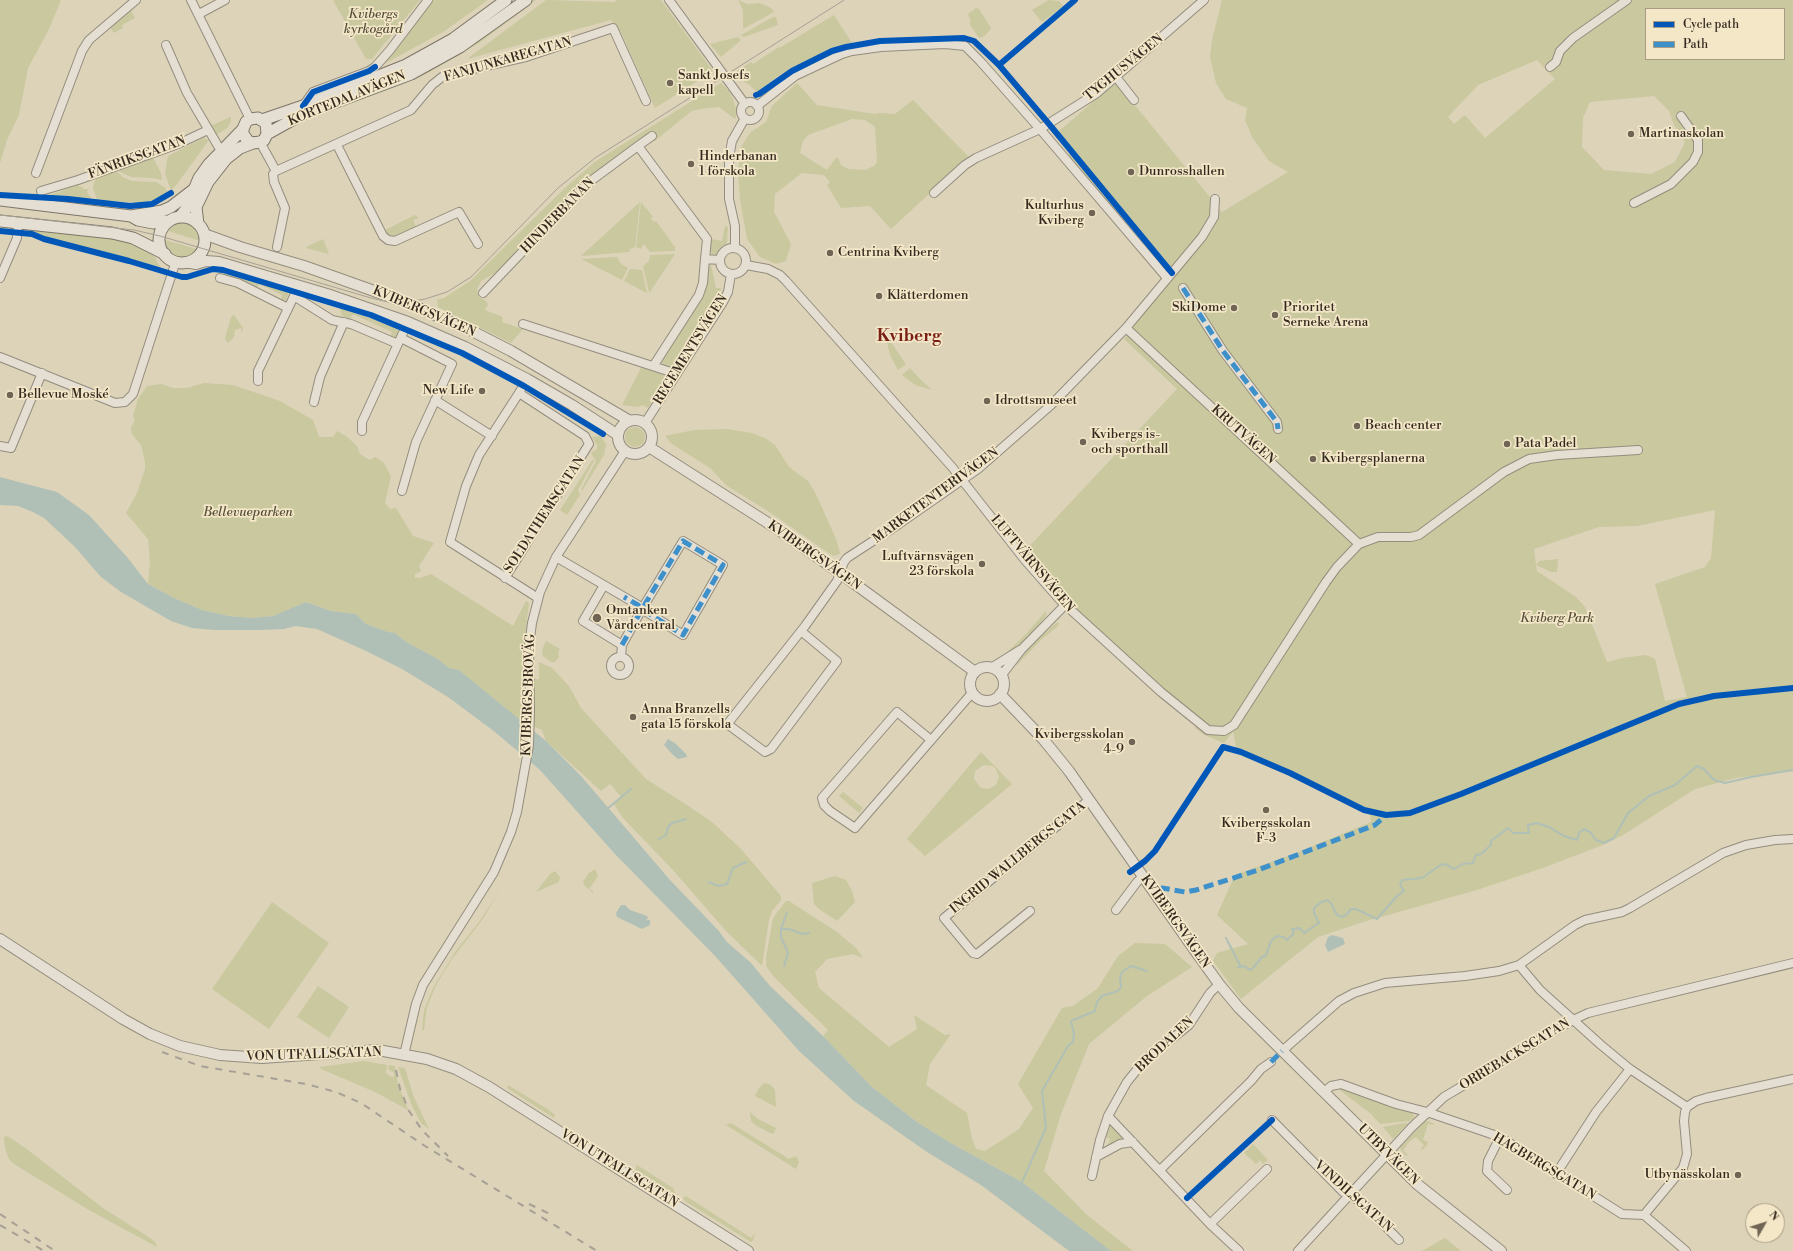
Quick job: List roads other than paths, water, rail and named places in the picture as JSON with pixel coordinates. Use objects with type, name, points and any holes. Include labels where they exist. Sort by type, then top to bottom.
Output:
[{"type":"main road","name":"KORTEDALAVÄGEN","points":[[250,119],[262,120],[303,106],[387,73],[424,56],[465,31],[506,0]]},
{"type":"main road","name":"KORTEDALAVÄGEN","points":[[198,224],[196,207],[208,182],[226,160],[240,148],[264,140],[267,134],[301,115],[394,81],[431,64],[469,42],[526,0]]},
{"type":"main road","points":[[180,217],[186,209],[193,190],[209,164],[234,140],[243,130],[246,122],[250,119]]},
{"type":"main road","points":[[262,120],[266,124],[267,134]]},
{"type":"main road","points":[[243,130],[245,138],[256,143]]},
{"type":"main road","points":[[0,200],[131,216],[162,211],[171,207],[193,190]]},
{"type":"main road","points":[[0,221],[112,233],[133,238],[181,262],[195,258],[201,252],[204,242],[204,234],[198,224],[190,218],[180,217],[169,221],[153,223],[138,220],[131,216]]},
{"type":"main road","points":[[165,254],[160,246],[159,238],[162,230],[169,221]]},
{"type":"street","points":[[36,173],[82,51],[89,40],[136,0]]},
{"type":"street","points":[[191,0],[250,119]]},
{"type":"street","points":[[199,14],[225,0]]},
{"type":"street","points":[[303,106],[313,92],[369,71],[375,67],[390,50],[428,0]]},
{"type":"street","points":[[669,0],[745,104]]},
{"type":"street","name":"TYGHUSVÄGEN","points":[[934,193],[965,165],[976,158],[1040,129],[1097,93],[1204,0]]},
{"type":"street","points":[[1550,67],[1556,62],[1560,51],[1573,38],[1627,0]]},
{"type":"street","name":"FANJUNKAREGATAN","points":[[276,172],[338,145],[411,110],[432,85],[442,77],[526,57],[613,28],[646,101]]},
{"type":"street","points":[[757,106],[795,76],[842,54],[881,47],[958,44],[971,50],[1167,278]]},
{"type":"street","points":[[166,45],[183,85],[221,151]]},
{"type":"street","points":[[1116,77],[1134,100]]},
{"type":"street","points":[[751,102],[757,106],[758,112],[756,118],[750,120],[745,118],[741,112],[745,104],[751,102]]},
{"type":"street","points":[[1634,203],[1671,184],[1693,162],[1698,152],[1698,140],[1681,116]]},
{"type":"street","points":[[734,248],[735,226],[729,199],[729,158],[732,141],[745,118]]},
{"type":"street","name":"FÄNRIKSGATAN","points":[[41,191],[78,180],[178,144],[208,130]]},
{"type":"street","name":"HINDERBANAN","points":[[483,293],[588,183],[652,136]]},
{"type":"street","points":[[256,143],[276,172],[273,174],[274,182],[286,208],[277,248]]},
{"type":"street","points":[[338,145],[382,236],[388,240],[395,241],[460,212],[478,244]]},
{"type":"street","points":[[638,146],[707,239],[703,283],[698,295],[654,366]]},
{"type":"street","name":"MARKETENTERIVÄGEN","points":[[801,631],[837,661],[770,749],[765,752],[730,726],[729,722],[801,631],[837,581],[847,558],[899,524],[981,466],[1039,416],[1126,328],[1210,226],[1214,218],[1215,199]]},
{"type":"street","points":[[0,278],[17,238],[18,224]]},
{"type":"street","name":"KVIBERGSVÄGEN","points":[[204,234],[228,243],[304,266],[405,302],[472,331],[511,351],[630,421],[638,420],[645,423]]},
{"type":"street","points":[[734,248],[744,254],[746,265],[740,272],[731,274],[722,268],[720,260],[725,251],[734,248]]},
{"type":"street","points":[[706,259],[720,260]]},
{"type":"street","name":"KVIBERGSVÄGEN","points":[[181,262],[196,264],[206,261],[219,262],[298,285],[408,322],[465,347],[527,379],[572,405],[618,435]]},
{"type":"street","points":[[0,357],[116,403],[125,402],[133,394],[181,262]]},
{"type":"street","name":"LUFTVÄRNSVÄGEN","points":[[746,265],[768,269],[786,280],[963,479],[1024,559],[1065,605],[1090,629],[1200,725],[1208,730],[1224,731],[1234,725],[1326,582],[1337,567],[1359,544]]},
{"type":"street","name":"REGEMENTSVÄGEN","points":[[645,423],[724,302],[728,292],[731,274]]},
{"type":"street","points":[[220,278],[238,284],[288,308]]},
{"type":"street","points":[[258,381],[258,371],[298,285]]},
{"type":"street","points":[[1183,288],[1223,351],[1277,422],[1278,429]]},
{"type":"street","points":[[294,296],[332,320],[344,322],[399,341],[452,364],[416,442],[402,491]]},
{"type":"street","points":[[314,402],[320,377],[344,322]]},
{"type":"street","points":[[362,431],[362,422],[408,322]]},
{"type":"street","points":[[523,324],[677,374]]},
{"type":"street","name":"KRUTVÄGEN","points":[[1126,328],[1359,544]]},
{"type":"street","points":[[0,446],[11,448],[42,373]]},
{"type":"street","name":"SOLDATHEMSGATAN","points":[[527,379],[520,394],[480,455],[466,486],[450,542],[538,598]]},
{"type":"street","name":"SOLDATHEMSGATAN","points":[[505,578],[589,444],[585,436],[520,394]]},
{"type":"street","points":[[435,400],[492,436]]},
{"type":"street","points":[[630,421],[622,426],[618,435],[620,445],[625,451],[638,454],[649,447],[651,441],[651,434],[645,423]]},
{"type":"street","name":"KVIBERGSVÄGEN","points":[[649,447],[779,530],[974,672]]},
{"type":"street","points":[[1359,544],[1378,537],[1412,537],[1419,534],[1504,472],[1529,459],[1556,455],[1638,450]]},
{"type":"street","name":"KVIBERGS BROVÄG","points":[[404,1055],[416,1004],[424,985],[494,872],[511,832],[520,795],[529,745],[530,635],[538,598],[556,557],[625,451]]},
{"type":"street","points":[[556,557],[638,605],[642,609],[683,635],[723,565],[683,541],[642,609],[622,645],[621,657]]},
{"type":"street","points":[[604,585],[583,621],[622,645]]},
{"type":"street","points":[[1001,676],[1021,650],[1065,605]]},
{"type":"street","points":[[991,668],[1001,676],[1003,687],[1000,694],[994,699],[987,701],[980,700],[972,693],[970,682],[974,672],[982,668],[991,668],[1021,650]]},
{"type":"street","points":[[931,740],[897,712],[822,798],[824,805],[830,811],[855,828],[972,693]]},
{"type":"street","name":"KVIBERGSVÄGEN","points":[[1000,694],[1054,753],[1219,984],[1239,1008],[1282,1051]]},
{"type":"street","name":"INGRID WALLBERGS GATA","points":[[1030,911],[977,954],[973,953],[944,918],[1089,800]]},
{"type":"street","points":[[1282,1051],[1334,1005],[1354,993],[1385,983],[1465,976],[1499,971],[1519,965],[1575,925],[1585,920],[1622,912],[1723,853],[1746,845],[1775,840],[1793,839]]},
{"type":"street","points":[[1116,910],[1136,882],[1143,876]]},
{"type":"street","name":"VON UTFALLSGATAN","points":[[0,939],[123,1019],[150,1034],[180,1046],[210,1054],[242,1058],[288,1057],[366,1050],[404,1055],[443,1063],[470,1076],[748,1251]]},
{"type":"street","name":"ORREBACKSGATAN","points":[[1298,1251],[1427,1112],[1444,1097],[1573,1020],[1588,1013],[1793,963]]},
{"type":"street","points":[[1519,965],[1540,990],[1630,1069],[1688,1107]]},
{"type":"street","name":"BRODALEN","points":[[1092,1176],[1108,1116],[1126,1082],[1144,1062],[1189,1025],[1210,993],[1219,984]]},
{"type":"street","name":"UTBYVÄGEN","points":[[1282,1051],[1417,1184],[1501,1251]]},
{"type":"street","points":[[1160,1170],[1251,1081],[1261,1069],[1272,1062]]},
{"type":"street","points":[[1556,1174],[1596,1112],[1630,1069]]},
{"type":"street","points":[[1681,1250],[1663,1230],[1644,1215],[1683,1168],[1687,1154],[1684,1121],[1685,1112],[1688,1107],[1696,1101],[1706,1098],[1793,1080]]},
{"type":"street","name":"HAGBERGSGATAN","points":[[1324,1092],[1331,1086],[1341,1084],[1396,1104],[1427,1112],[1500,1137],[1556,1174],[1622,1214],[1644,1215]]},
{"type":"street","points":[[1108,1116],[1210,1224],[1239,1251]]},
{"type":"street","name":"VINDILSGATAN","points":[[1272,1120],[1343,1192],[1361,1202],[1399,1240]]},
{"type":"street","points":[[1500,1137],[1488,1161],[1487,1171],[1507,1190]]},
{"type":"street","points":[[1096,1157],[1120,1144],[1133,1142]]},
{"type":"street","points":[[1210,1224],[1267,1169]]},
{"type":"waterway","points":[[1238,967],[1244,966],[1250,970],[1253,968],[1262,957],[1266,955],[1271,941],[1277,936],[1283,937],[1287,940],[1294,933],[1292,929],[1300,928],[1304,933],[1319,923],[1314,913],[1314,908],[1327,900],[1331,903],[1337,915],[1342,917],[1351,909],[1356,909],[1377,919],[1397,896],[1404,891],[1400,885],[1402,880],[1422,878],[1442,864],[1454,869],[1463,864],[1473,863],[1476,855],[1481,854],[1491,845],[1491,841],[1508,828],[1513,833],[1529,833],[1528,825],[1537,823],[1549,827],[1564,836],[1577,840],[1579,833],[1584,829],[1590,832],[1596,840],[1604,843],[1614,838],[1628,813],[1649,796],[1675,785],[1697,766],[1704,769],[1714,780],[1725,783],[1793,770]]},
{"type":"waterway","points":[[607,809],[631,789]]},
{"type":"waterway","points":[[659,839],[666,835],[668,827],[672,823],[686,819]]},
{"type":"waterway","points":[[709,882],[718,886],[727,884],[733,868],[746,862]]},
{"type":"waterway","points":[[784,966],[788,953],[781,937],[781,929],[787,912]]},
{"type":"waterway","points":[[781,929],[789,929],[802,934],[809,933]]},
{"type":"waterway","points":[[1226,938],[1241,967]]},
{"type":"waterway","points":[[1022,1182],[1046,1128],[1042,1091],[1068,1046],[1073,1042],[1074,1033],[1071,1021],[1095,1011],[1097,1002],[1102,996],[1118,991],[1121,987],[1120,977],[1122,972],[1131,966],[1147,971]]},
{"type":"tram line","points":[[0,215],[134,230],[160,236],[371,298],[388,302],[409,302],[425,299],[447,292],[471,277],[558,188],[595,158],[844,0]]},
{"type":"railway","points":[[162,1052],[200,1066],[306,1084],[336,1092],[361,1103],[425,1146],[597,1251]]},
{"type":"railway","points":[[396,1070],[400,1089],[409,1111],[422,1130],[448,1156]]},
{"type":"railway","points":[[529,1204],[550,1214]]},
{"type":"railway","points":[[0,1214],[55,1251]]},
{"type":"railway","points":[[0,1225],[44,1251]]},
{"type":"place","name":"Sankt Josefs kapell","points":[[670,83]]},
{"type":"place","name":"Martinaskolan","points":[[1631,134]]},
{"type":"place","name":"Hinderbanan 1 förskola","points":[[691,164]]},
{"type":"place","name":"Dunrosshallen","points":[[1131,172]]},
{"type":"place","name":"Kulturhus Kviberg","points":[[1092,213]]},
{"type":"place","name":"Centrina Kviberg","points":[[830,253]]},
{"type":"place","name":"Klätterdomen","points":[[879,296]]},
{"type":"place","name":"SkiDome","points":[[1234,308]]},
{"type":"place","name":"Prioritet Serneke Arena","points":[[1275,315]]},
{"type":"place","name":"New Life","points":[[482,391]]},
{"type":"place","name":"Bellevue Moské","points":[[10,395]]},
{"type":"place","name":"Idrottsmuseet","points":[[987,401]]},
{"type":"place","name":"Beach center","points":[[1357,426]]},
{"type":"place","name":"Kvibergs is- och sporthall","points":[[1083,442]]},
{"type":"place","name":"Pata Padel","points":[[1507,444]]},
{"type":"place","name":"Kvibergsplanerna","points":[[1313,459]]},
{"type":"place","name":"Luftvärnsvägen 23 förskola","points":[[982,564]]},
{"type":"place","name":"Omtanken Vårdcentral","points":[[597,618]]},
{"type":"place","name":"Anna Branzells gata 15 förskola","points":[[633,717]]},
{"type":"place","name":"Kvibergsskolan 4-9","points":[[1132,742]]},
{"type":"place","name":"Kvibergsskolan F-3","points":[[1266,810]]},
{"type":"place","name":"Utbynässkolan","points":[[1738,1175]]},
{"type":"district","name":"Kviberg","points":[[909,337]]},
{"type":"park label","name":"Kvibergs kyrkogård","points":[[373,22]]},
{"type":"park label","name":"Bellevueparken","points":[[248,513]]},
{"type":"park label","name":"Kviberg Park","points":[[1557,619]]}]
